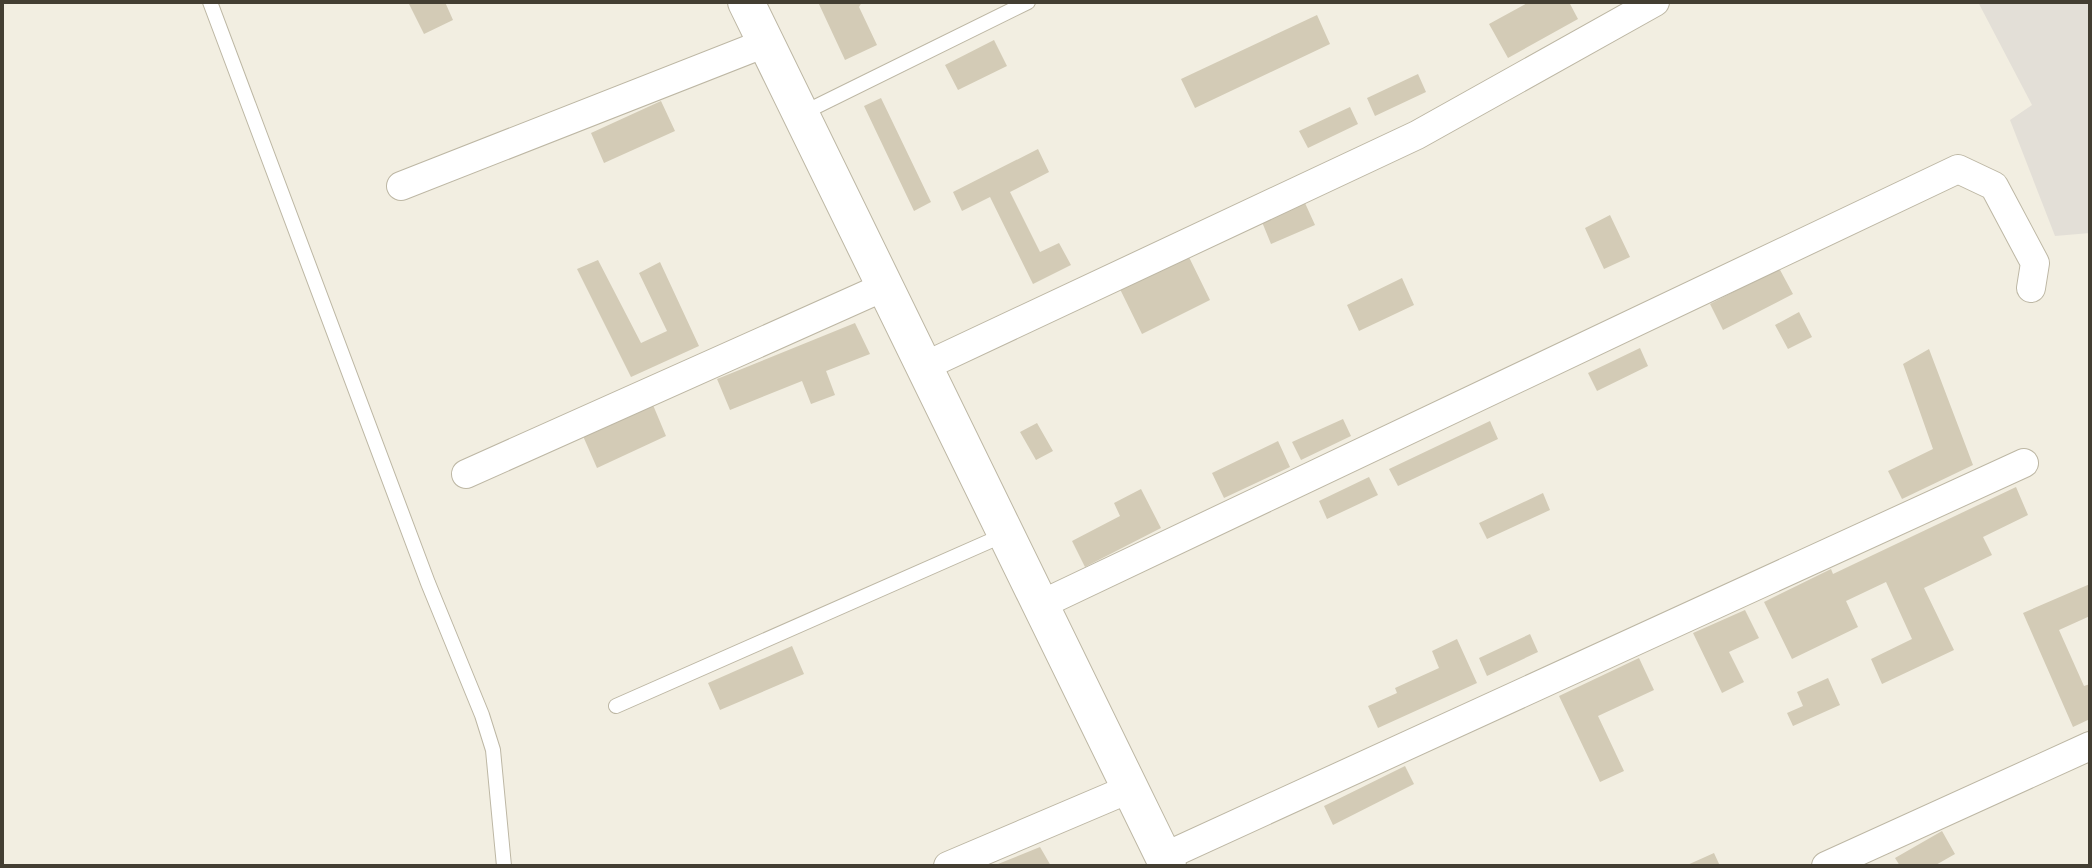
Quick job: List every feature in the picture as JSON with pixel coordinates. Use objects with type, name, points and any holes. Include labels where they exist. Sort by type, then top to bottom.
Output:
[{"type":"street","points":[[746,2],[803,113],[1166,862],[2024,463]]},
{"type":"street","points":[[925,366],[1417,135],[1655,2]]},
{"type":"street","points":[[401,186],[768,42]]},
{"type":"street","points":[[1040,605],[1958,169],[1994,186],[2035,263],[2031,288]]},
{"type":"street","points":[[466,474],[886,286]]},
{"type":"street","points":[[1826,866],[2090,746]]},
{"type":"street","points":[[948,866],[1129,789]]},
{"type":"lane","points":[[210,2],[428,583],[482,715],[493,750],[504,866]]},
{"type":"lane","points":[[803,113],[1028,2]]},
{"type":"lane","points":[[616,706],[1006,534]]},
{"type":"shaded area","points":[[1978,2],[2090,2],[2090,233],[2055,236],[2010,120],[2032,105]]},
{"type":"building","points":[[408,2],[445,2],[453,20],[424,34]]},
{"type":"building","points":[[818,2],[862,2],[859,7],[877,45],[845,60]]},
{"type":"building","points":[[1529,2],[1569,2],[1578,19],[1508,58],[1489,24]]},
{"type":"building","points":[[1317,15],[1330,44],[1195,108],[1181,79]]},
{"type":"building","points":[[994,40],[1007,66],[958,90],[945,65]]},
{"type":"building","points":[[1418,74],[1426,92],[1375,116],[1367,98]]},
{"type":"building","points":[[881,98],[931,202],[914,211],[864,106]]},
{"type":"building","points":[[661,101],[675,131],[604,163],[591,133]]},
{"type":"building","points":[[1350,107],[1358,124],[1308,148],[1299,131]]},
{"type":"building","points":[[1038,149],[1049,172],[1010,192],[1040,252],[1059,243],[1071,265],[1033,284],[990,197],[962,211],[953,192]]},
{"type":"building","points":[[1305,203],[1315,225],[1271,244],[1262,222]]},
{"type":"building","points":[[1610,215],[1630,257],[1604,269],[1585,228]]},
{"type":"building","points":[[1185,249],[1210,300],[1142,334],[1117,283]]},
{"type":"building","points":[[598,260],[641,343],[667,331],[639,273],[660,262],[699,346],[631,377],[577,269]]},
{"type":"building","points":[[1779,268],[1793,294],[1723,330],[1710,304]]},
{"type":"building","points":[[1402,278],[1414,305],[1359,331],[1347,305]]},
{"type":"building","points":[[1799,312],[1812,337],[1788,349],[1775,325]]},
{"type":"building","points":[[855,323],[870,354],[826,371],[835,395],[811,404],[802,381],[730,410],[717,379]]},
{"type":"building","points":[[1640,348],[1648,366],[1597,391],[1588,373]]},
{"type":"building","points":[[1929,349],[1973,465],[1902,499],[1888,471],[1933,449],[1903,364]]},
{"type":"building","points":[[653,405],[666,436],[597,468],[583,436]]},
{"type":"building","points":[[1343,419],[1351,436],[1301,460],[1292,442]]},
{"type":"building","points":[[1490,421],[1498,439],[1398,486],[1389,469]]},
{"type":"building","points":[[1037,423],[1053,451],[1036,460],[1020,432]]},
{"type":"building","points":[[1278,441],[1290,467],[1224,498],[1212,473]]},
{"type":"building","points":[[1369,477],[1378,495],[1327,519],[1319,501]]},
{"type":"building","points":[[2016,487],[2028,515],[1983,537],[1992,555],[1924,588],[1954,650],[1882,684],[1871,659],[1912,639],[1886,582],[1846,601],[1858,627],[1792,659],[1764,602],[1831,569],[1833,574]]},
{"type":"building","points":[[1141,489],[1161,528],[1085,567],[1072,541],[1120,516],[1114,503]]},
{"type":"building","points":[[1543,493],[1550,510],[1487,539],[1479,523]]},
{"type":"building","points":[[2090,584],[2090,616],[2059,630],[2084,686],[2090,684],[2090,719],[2073,727],[2023,613]]},
{"type":"building","points":[[1745,610],[1759,638],[1729,652],[1744,682],[1722,693],[1693,633]]},
{"type":"building","points":[[1530,634],[1538,652],[1487,676],[1479,658]]},
{"type":"building","points":[[1457,639],[1477,683],[1378,728],[1368,706],[1397,693],[1395,688],[1439,668],[1432,651]]},
{"type":"building","points":[[792,646],[804,674],[720,710],[708,683]]},
{"type":"building","points":[[1639,658],[1654,690],[1598,716],[1624,771],[1600,782],[1559,696]]},
{"type":"building","points":[[1828,678],[1840,705],[1793,726],[1787,713],[1803,706],[1797,692]]},
{"type":"building","points":[[1405,766],[1414,784],[1333,825],[1324,806]]},
{"type":"building","points":[[1942,831],[1955,854],[1934,866],[1900,866],[1895,858]]},
{"type":"building","points":[[1040,847],[1051,866],[993,866]]},
{"type":"building","points":[[1714,853],[1720,866],[1685,866]]}]
